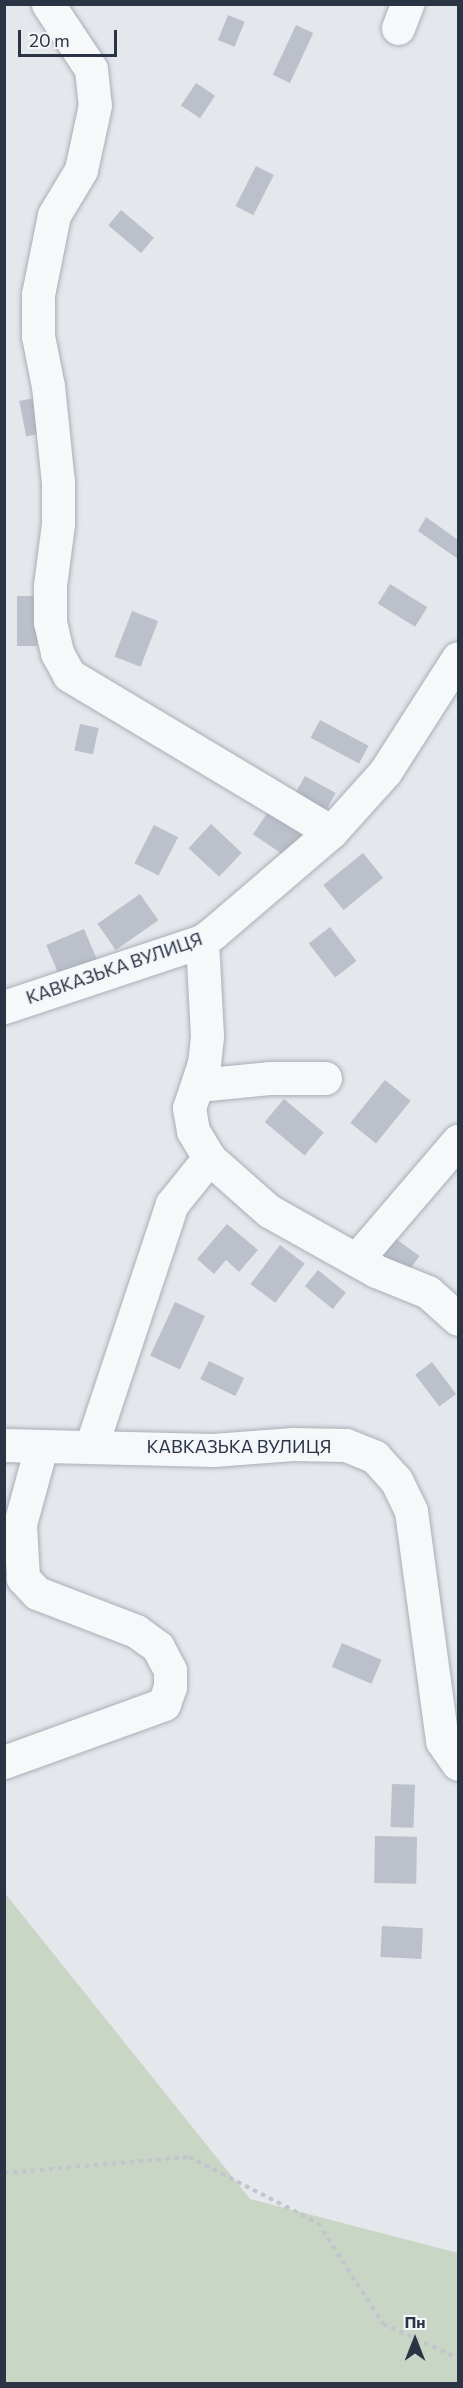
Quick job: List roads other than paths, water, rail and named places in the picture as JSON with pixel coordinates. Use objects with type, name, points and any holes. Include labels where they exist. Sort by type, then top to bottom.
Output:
[{"type":"street","points":[[48,4],[91,69],[95,105],[81,170],[54,215],[38,294],[38,336],[48,386],[58,482],[58,524],[50,586],[50,622],[57,653],[69,675],[332,832]]},
{"type":"street","name":"КАВКАЗЬКА ВУЛИЦЯ","points":[[4,1006],[202,941],[332,832],[385,772],[459,658]]},
{"type":"street","points":[[202,941],[207,1036],[198,1085],[189,1108],[193,1131],[209,1158],[269,1211],[356,1260],[428,1292],[459,1319]]},
{"type":"street","points":[[198,1085],[269,1078],[325,1078]]},
{"type":"street","points":[[356,1260],[459,1141]]},
{"type":"street","points":[[91,1447],[172,1204],[209,1158]]},
{"type":"street","name":"КАВКАЗЬКА ВУЛИЦЯ","points":[[4,1445],[213,1450],[335,1445],[375,1457],[396,1480],[411,1511],[442,1741],[459,1764]]},
{"type":"street","points":[[4,1762],[164,1704],[170,1688],[170,1670],[158,1647],[136,1631],[37,1593],[23,1578],[20,1524],[41,1447]]}]
